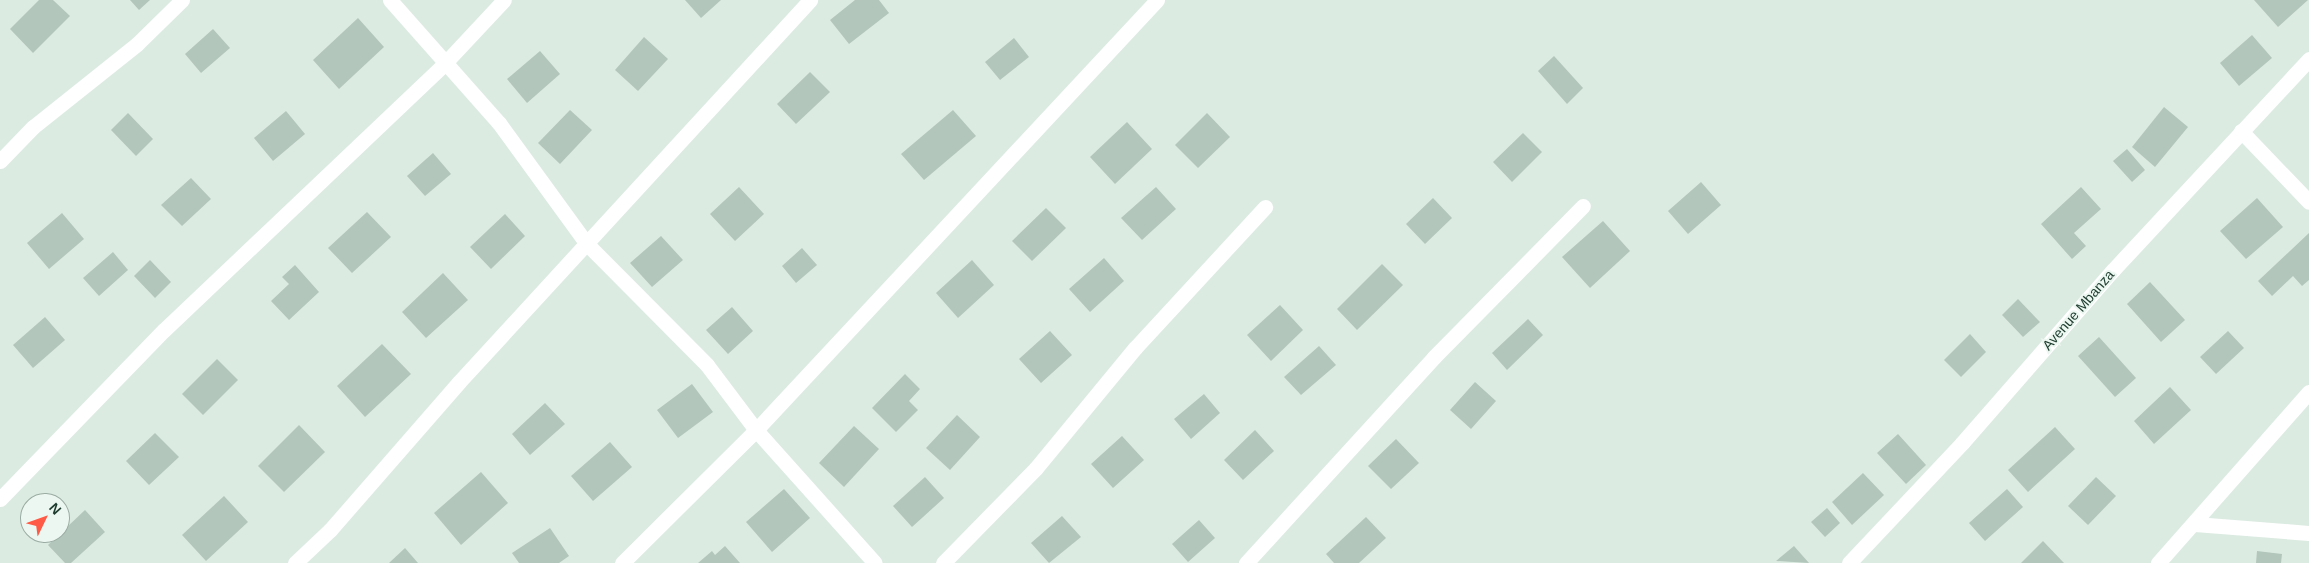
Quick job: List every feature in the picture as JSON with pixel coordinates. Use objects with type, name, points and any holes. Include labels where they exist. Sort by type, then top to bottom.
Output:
[{"type":"street","points":[[0,162],[33,127],[137,44],[182,0]]},
{"type":"street","points":[[390,0],[499,123],[587,244],[707,365],[756,430],[875,563]]},
{"type":"street","points":[[0,499],[164,330],[445,62],[504,0]]},
{"type":"street","points":[[295,563],[330,530],[459,382],[810,0]]},
{"type":"street","points":[[622,563],[756,430],[1157,0]]},
{"type":"street","name":"Avenue Mbanza","points":[[1849,563],[1962,443],[2113,270],[2309,59]]},
{"type":"street","points":[[2242,132],[2309,202]]},
{"type":"street","points":[[1246,563],[1434,357],[1583,206]]},
{"type":"street","points":[[943,563],[1036,468],[1135,348],[1265,207]]},
{"type":"street","points":[[2158,563],[2195,524],[2309,392]]},
{"type":"street","points":[[2195,524],[2309,533]]},
{"type":"building","points":[[39,0],[53,0],[70,16],[33,53],[10,29]]},
{"type":"building","points":[[130,0],[150,0],[139,10]]},
{"type":"building","points":[[685,0],[721,0],[701,18]]},
{"type":"building","points":[[855,0],[879,0],[889,13],[849,44],[830,20]]},
{"type":"building","points":[[2254,0],[2308,0],[2278,27]]},
{"type":"building","points":[[358,18],[384,47],[339,89],[313,60]]},
{"type":"building","points":[[213,29],[230,48],[201,73],[185,54]]},
{"type":"building","points":[[2252,35],[2272,58],[2239,86],[2220,63]]},
{"type":"building","points":[[644,37],[668,59],[638,91],[615,70]]},
{"type":"building","points":[[1014,38],[1029,57],[1000,80],[985,62]]},
{"type":"building","points":[[540,51],[560,74],[527,103],[507,79]]},
{"type":"building","points":[[1554,56],[1583,88],[1567,104],[1538,71]]},
{"type":"building","points":[[810,72],[830,92],[796,124],[777,104]]},
{"type":"building","points":[[2164,107],[2188,127],[2155,167],[2132,147]]},
{"type":"building","points":[[570,110],[592,130],[560,164],[538,143]]},
{"type":"building","points":[[953,110],[976,136],[924,180],[901,154]]},
{"type":"building","points":[[286,111],[305,134],[273,161],[254,138]]},
{"type":"building","points":[[128,113],[153,139],[136,156],[111,130]]},
{"type":"building","points":[[1207,113],[1230,137],[1198,168],[1175,145]]},
{"type":"building","points":[[1127,122],[1152,149],[1115,184],[1090,157]]},
{"type":"building","points":[[1523,133],[1542,152],[1512,182],[1493,162]]},
{"type":"building","points":[[2127,149],[2145,170],[2132,182],[2113,161]]},
{"type":"building","points":[[433,153],[451,174],[425,196],[407,176]]},
{"type":"building","points":[[191,178],[211,199],[182,226],[161,205]]},
{"type":"building","points":[[1701,182],[1721,205],[1688,234],[1668,211]]},
{"type":"building","points":[[739,187],[764,214],[735,241],[710,214]]},
{"type":"building","points":[[1156,187],[1176,209],[1142,240],[1121,218]]},
{"type":"building","points":[[2081,187],[2101,209],[2074,233],[2086,246],[2072,259],[2041,224]]},
{"type":"building","points":[[1433,198],[1452,218],[1425,244],[1406,224]]},
{"type":"building","points":[[2257,198],[2283,227],[2246,259],[2220,231]]},
{"type":"building","points":[[1046,208],[1066,228],[1032,261],[1012,241]]},
{"type":"building","points":[[367,212],[391,237],[352,273],[328,248]]},
{"type":"building","points":[[62,213],[84,239],[49,269],[27,243]]},
{"type":"building","points":[[505,214],[525,236],[491,269],[470,247]]},
{"type":"building","points":[[1603,221],[1630,251],[1590,288],[1562,257]]},
{"type":"building","points":[[2309,233],[2309,280],[2302,286],[2293,276],[2272,296],[2258,281]]},
{"type":"building","points":[[661,236],[683,260],[652,287],[630,263]]},
{"type":"building","points":[[802,248],[817,265],[796,283],[782,266]]},
{"type":"building","points":[[113,252],[128,270],[99,296],[83,278]]},
{"type":"building","points":[[1104,258],[1124,281],[1090,312],[1069,289]]},
{"type":"building","points":[[150,260],[171,282],[155,298],[134,276]]},
{"type":"building","points":[[972,260],[994,285],[958,318],[936,293]]},
{"type":"building","points":[[1382,264],[1403,285],[1357,330],[1337,309]]},
{"type":"building","points":[[295,265],[319,292],[289,320],[271,301],[289,284],[282,277]]},
{"type":"building","points":[[443,273],[468,300],[426,338],[402,312]]},
{"type":"building","points":[[2150,282],[2185,320],[2161,342],[2127,304]]},
{"type":"building","points":[[2018,299],[2040,322],[2023,337],[2002,315]]},
{"type":"building","points":[[1280,305],[1303,330],[1271,361],[1247,335]]},
{"type":"building","points":[[732,307],[753,331],[728,354],[706,330]]},
{"type":"building","points":[[45,317],[65,340],[33,368],[13,345]]},
{"type":"building","points":[[1528,319],[1543,335],[1507,370],[1492,353]]},
{"type":"building","points":[[1050,331],[1072,355],[1041,383],[1019,359]]},
{"type":"building","points":[[2228,331],[2244,348],[2216,374],[2200,357]]},
{"type":"building","points":[[1970,334],[1986,352],[1961,377],[1944,360]]},
{"type":"building","points":[[2099,337],[2136,378],[2115,397],[2078,356]]},
{"type":"building","points":[[382,344],[411,374],[365,417],[337,386]]},
{"type":"building","points":[[1319,346],[1336,365],[1301,395],[1284,377]]},
{"type":"building","points":[[217,359],[238,380],[203,415],[182,394]]},
{"type":"building","points":[[905,374],[920,389],[909,401],[918,410],[896,432],[872,408]]},
{"type":"building","points":[[1475,382],[1496,401],[1471,429],[1450,410]]},
{"type":"building","points":[[692,384],[713,412],[678,438],[657,410]]},
{"type":"building","points":[[2170,387],[2191,410],[2154,444],[2134,421]]},
{"type":"building","points":[[1204,394],[1220,413],[1191,439],[1174,419]]},
{"type":"building","points":[[545,403],[565,424],[530,455],[512,434]]},
{"type":"building","points":[[957,415],[980,437],[950,470],[926,448]]},
{"type":"building","points":[[299,425],[325,452],[284,492],[258,466]]},
{"type":"building","points":[[854,426],[879,449],[844,487],[819,463]]},
{"type":"building","points":[[2055,427],[2075,449],[2028,492],[2008,470]]},
{"type":"building","points":[[1255,430],[1274,451],[1243,480],[1224,460]]},
{"type":"building","points":[[155,433],[179,457],[149,485],[126,461]]},
{"type":"building","points":[[1898,434],[1926,465],[1906,484],[1877,453]]},
{"type":"building","points":[[1122,436],[1144,460],[1113,488],[1091,464]]},
{"type":"building","points":[[1396,439],[1419,463],[1391,489],[1368,466]]},
{"type":"building","points":[[610,442],[632,467],[593,501],[571,476]]},
{"type":"building","points":[[481,472],[508,503],[461,545],[434,513]]},
{"type":"building","points":[[1863,473],[1884,495],[1852,525],[1832,502]]},
{"type":"building","points":[[925,477],[944,498],[912,527],[893,506]]},
{"type":"building","points":[[2096,477],[2116,496],[2088,525],[2068,506]]},
{"type":"building","points":[[784,489],[810,518],[772,552],[746,522]]},
{"type":"building","points":[[2007,489],[2023,507],[1985,541],[1969,523]]},
{"type":"building","points":[[224,496],[248,522],[206,561],[182,535]]},
{"type":"building","points":[[1827,508],[1840,523],[1825,537],[1811,522]]},
{"type":"building","points":[[85,510],[105,532],[71,563],[65,563],[48,545],[50,543],[70,543],[70,524]]},
{"type":"building","points":[[1062,516],[1081,537],[1049,563],[1031,543]]},
{"type":"building","points":[[1366,517],[1386,538],[1359,563],[1334,563],[1326,554]]},
{"type":"building","points":[[1199,520],[1215,538],[1188,562],[1172,544]]},
{"type":"building","points":[[550,528],[569,556],[559,563],[519,563],[512,553]]},
{"type":"building","points":[[2043,541],[2064,563],[2021,563]]},
{"type":"building","points":[[725,546],[740,563],[698,563],[712,551],[715,555]]},
{"type":"building","points":[[1794,546],[1809,563],[1776,561]]},
{"type":"building","points":[[405,548],[418,563],[389,563]]},
{"type":"building","points":[[2257,551],[2282,554],[2281,563],[2256,563]]}]
